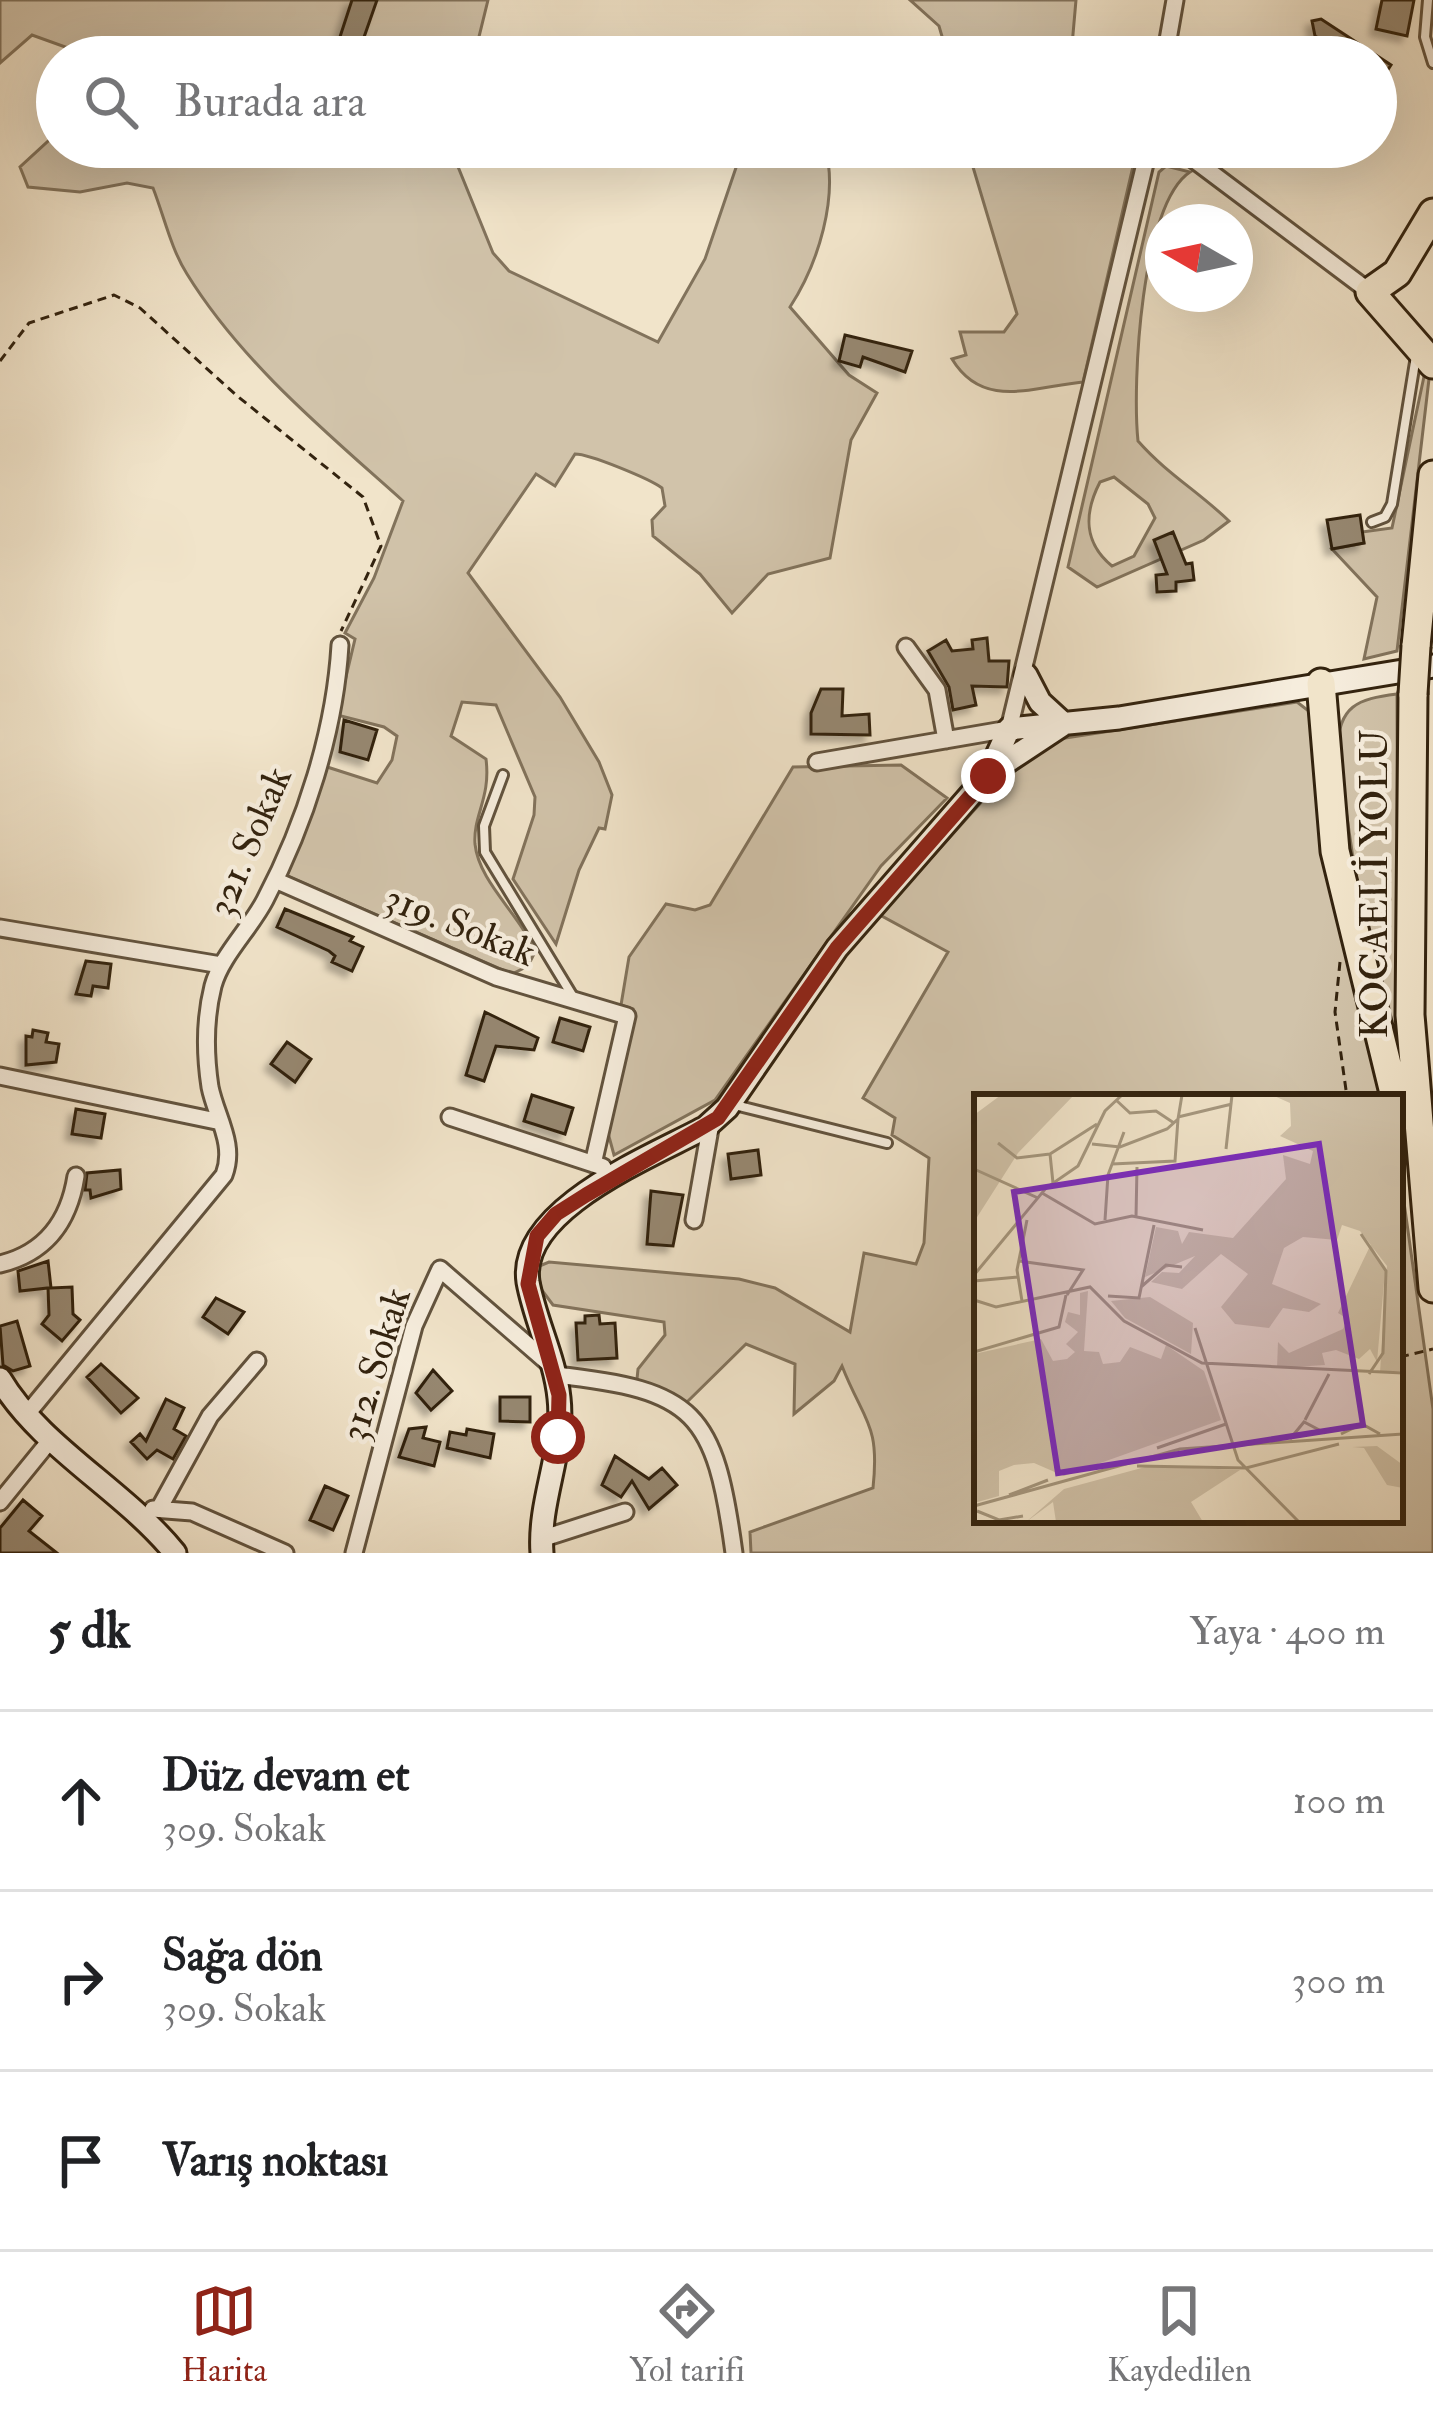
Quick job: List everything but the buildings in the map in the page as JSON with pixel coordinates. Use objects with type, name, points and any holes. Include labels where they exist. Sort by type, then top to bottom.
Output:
[{"type":"highway","points":[[1425,355],[1370,292],[1396,273],[1433,213]]},
{"type":"highway","points":[[1425,656],[1433,475]]},
{"type":"highway","name":"KOCAELİ YOLU","points":[[1425,656],[1413,694],[1410,1015],[1433,1288]]},
{"type":"highway","points":[[1321,683],[1328,813],[1394,1094]]},
{"type":"highway","points":[[1403,1135],[1433,1288]]},
{"type":"street","points":[[1169,36],[1175,0]]},
{"type":"street","points":[[988,776],[1026,675],[1144,168]]},
{"type":"street","points":[[1205,168],[1370,292]]},
{"type":"street","name":"321. Sokak","points":[[26,1414],[129,1283],[214,1191],[229,1156],[206,1045],[221,965],[247,933],[275,880],[329,728],[340,645]]},
{"type":"street","points":[[906,647],[937,690],[946,740]]},
{"type":"street","points":[[817,762],[1321,683],[1425,656]]},
{"type":"street","points":[[1026,675],[1040,702],[1064,724]]},
{"type":"street","points":[[625,1512],[542,1546],[542,1506],[560,1418],[554,1371],[528,1284],[531,1249],[556,1214],[711,1123],[730,1103],[837,948],[988,776],[1064,724]]},
{"type":"street","name":"319. Sokak","points":[[275,880],[474,968],[627,1016],[593,1164]]},
{"type":"street","points":[[0,928],[221,965]]},
{"type":"street","points":[[0,1076],[221,1122]]},
{"type":"street","points":[[450,1117],[622,1174]]},
{"type":"street","points":[[694,1220],[711,1123]]},
{"type":"street","points":[[0,1264],[28,1256],[50,1237],[67,1214],[76,1176]]},
{"type":"street","name":"312. Sokak","points":[[354,1553],[415,1326],[440,1269],[554,1371]]},
{"type":"street","points":[[151,1510],[210,1416],[257,1361]]},
{"type":"street","points":[[554,1371],[644,1388],[697,1420],[717,1466],[734,1553]]},
{"type":"street","points":[[0,1379],[26,1414],[52,1438],[151,1510],[175,1553]]},
{"type":"street","points":[[0,1502],[52,1438]]},
{"type":"street","points":[[151,1510],[192,1512],[285,1553]]},
{"type":"lane","points":[[1428,0],[1426,37],[1433,63]]},
{"type":"lane","points":[[1372,522],[1385,517],[1392,504],[1425,355]]},
{"type":"lane","points":[[503,775],[484,826],[485,852],[576,1002]]},
{"type":"lane","points":[[730,1103],[887,1143]]},
{"type":"path","points":[[0,362],[28,323],[44,315],[114,295],[140,308],[268,423],[363,497],[381,546],[341,631],[340,645]]},
{"type":"path","points":[[1347,1094],[1335,1012],[1341,957],[1352,927]]},
{"type":"path","points":[[1403,1356],[1433,1349]]},
{"type":"shaded area","points":[[0,0],[488,0],[479,36],[32,35],[0,63]]},
{"type":"shaded area","points":[[910,0],[1076,0],[1073,36],[942,36],[939,26]]},
{"type":"shaded area","points":[[36,152],[36,168],[459,168],[493,253],[509,271],[658,342],[705,259],[736,168],[829,168],[823,230],[790,307],[849,375],[877,393],[851,440],[830,558],[768,574],[732,613],[700,574],[653,536],[652,520],[665,506],[662,488],[575,454],[555,486],[536,474],[468,573],[560,697],[599,762],[612,795],[605,829],[599,828],[579,870],[556,944],[513,879],[534,815],[535,797],[496,705],[462,702],[451,736],[486,759],[486,785],[475,834],[478,858],[535,952],[528,966],[512,974],[287,876],[324,766],[377,783],[392,760],[397,736],[384,727],[337,715],[355,639],[345,633],[374,578],[403,501],[287,395],[233,337],[181,264],[153,188],[127,183],[80,192],[28,187],[20,167]]},
{"type":"shaded area","points":[[973,168],[1133,168],[1083,382],[1010,392],[978,385],[964,375],[952,359],[966,355],[960,332],[1004,332],[1017,314]]},
{"type":"shaded area","points":[[1164,168],[1190,172],[1167,204],[1152,204]]},
{"type":"shaded area","points":[[1145,233],[1138,441],[1229,521],[1204,540],[1097,587],[1068,567]],"holes":[[[1114,477],[1148,504],[1155,518],[1134,556],[1112,566],[1091,537],[1091,505],[1100,482]]]},
{"type":"shaded area","points":[[1426,367],[1429,379],[1397,651],[1364,659],[1377,597],[1332,549],[1364,543],[1362,532],[1392,528]]},
{"type":"shaded area","points":[[1397,694],[1398,1055],[1360,906],[1337,749],[1342,723],[1353,707]]},
{"type":"shaded area","points":[[1297,702],[1310,712],[1324,858],[1385,1094],[974,1094],[974,1523],[1403,1523],[1403,1195],[1433,1409],[1433,1553],[751,1553],[750,1532],[873,1488],[872,1436],[842,1366],[834,1381],[794,1414],[795,1364],[746,1344],[686,1403],[637,1379],[638,1369],[665,1335],[664,1322],[553,1305],[541,1289],[537,1267],[549,1262],[739,1279],[775,1288],[850,1332],[864,1253],[916,1264],[924,1243],[929,1158],[892,1135],[895,1118],[863,1098],[948,952],[880,915],[1012,768],[1059,739]]},
{"type":"shaded area","points":[[901,765],[947,798],[881,866],[715,1100],[614,1155],[608,1133],[633,1017],[633,1009],[621,1005],[629,957],[666,904],[695,910],[710,905],[793,767]]},
{"type":"route","points":[[558,1437],[559,1395],[542,1318],[528,1284],[537,1236],[556,1214],[718,1118],[837,948],[988,776]]}]
